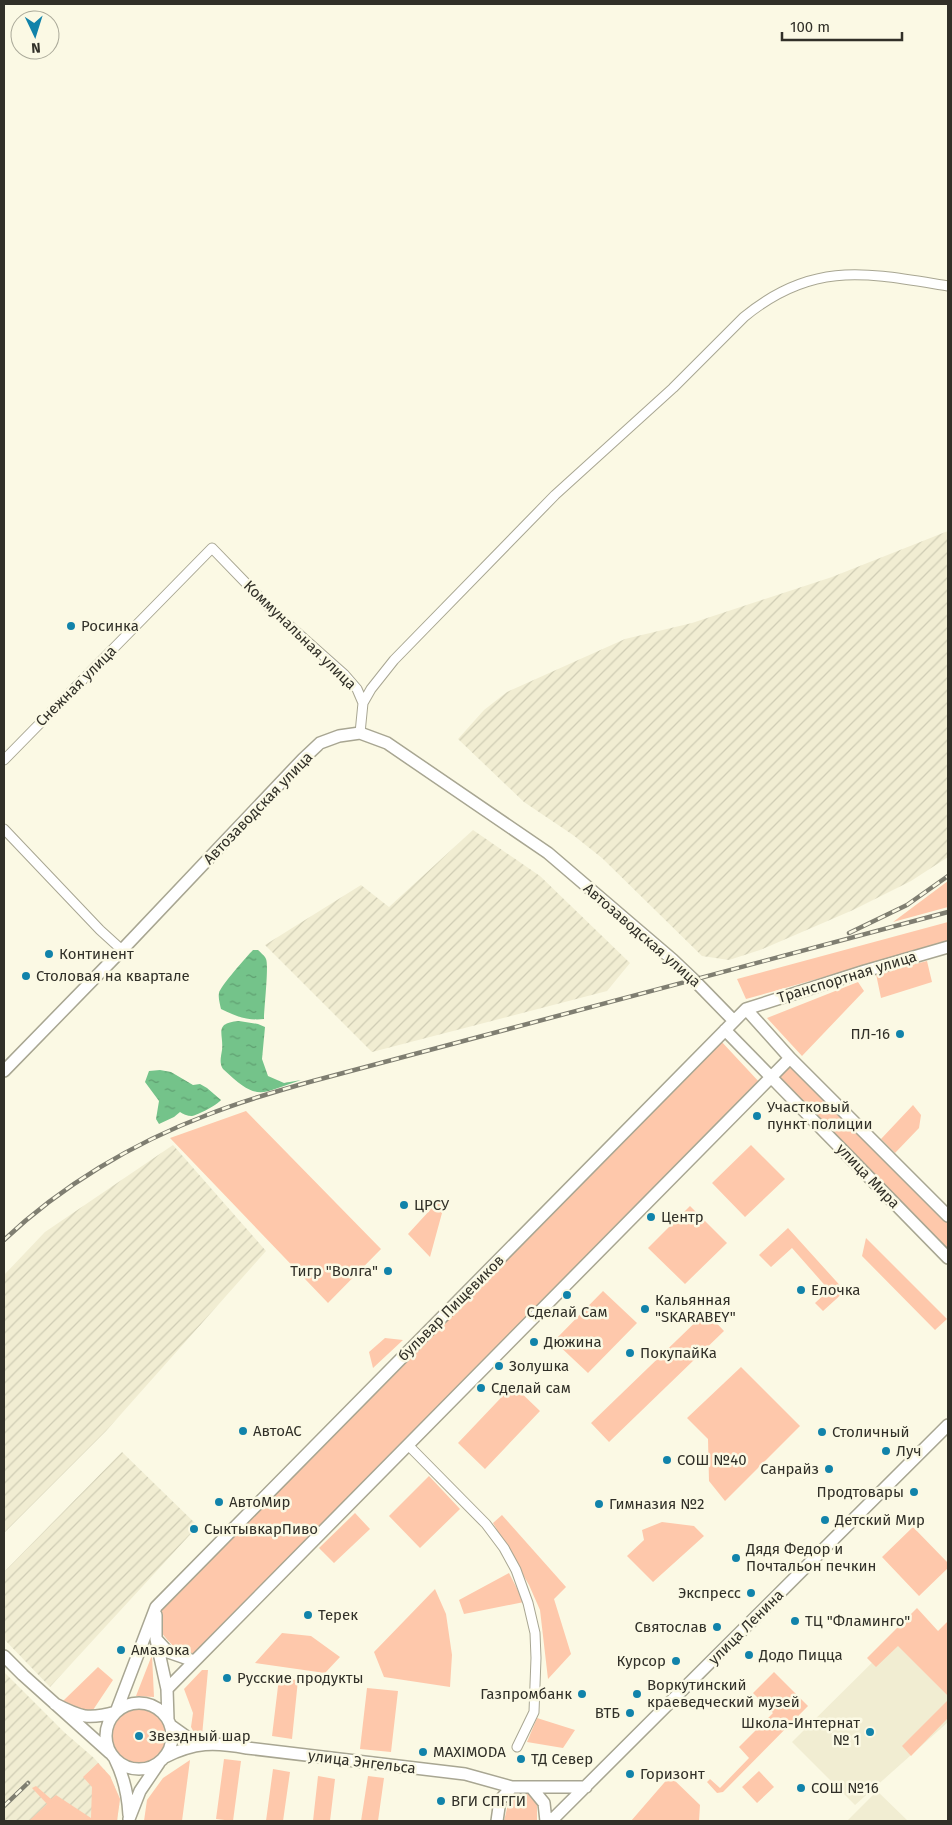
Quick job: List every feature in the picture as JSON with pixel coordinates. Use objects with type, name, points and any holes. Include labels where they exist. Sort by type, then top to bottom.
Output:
[{"type":"main road","name":"Автозаводская улица","points":[[4,1071],[303,759],[320,743],[339,736],[360,732],[387,743],[548,853],[673,960],[734,1021]]},
{"type":"main road","name":"Транспортная улица","points":[[746,1009],[948,947]]},
{"type":"main road","name":"бульвар Пищевиков","points":[[129,1820],[123,1776],[108,1747],[107,1730],[116,1712],[156,1608],[746,1009]]},
{"type":"main road","name":"улица Мира","points":[[746,1009],[790,1058],[948,1216]]},
{"type":"main road","name":"улица Мира","points":[[725,1030],[948,1258]]},
{"type":"main road","points":[[167,1689],[790,1058]]},
{"type":"main road","name":"улица Ленина","points":[[551,1821],[948,1425]]},
{"type":"main road","points":[[156,1608],[156,1639],[168,1652],[194,1661]]},
{"type":"main road","name":"бульвар Пищевиков","points":[[129,1820],[140,1791],[172,1742],[167,1689],[156,1639]]},
{"type":"main road","points":[[4,1656],[123,1765],[142,1769],[152,1767],[162,1759]]},
{"type":"main road","points":[[55,1704],[85,1717],[99,1717],[116,1712],[124,1706],[144,1703],[154,1706],[162,1712],[169,1723]]},
{"type":"main road","name":"улица Энгельса","points":[[169,1723],[191,1740],[210,1744]]},
{"type":"main road","name":"улица Энгельса","points":[[162,1759],[187,1748],[221,1743],[246,1748],[465,1774],[512,1787],[531,1787]]},
{"type":"main road","points":[[491,1780],[500,1800],[498,1821]]},
{"type":"main road","points":[[500,1800],[512,1787]]},
{"type":"main road","points":[[531,1787],[586,1787]]},
{"type":"main road","points":[[531,1787],[544,1803],[546,1821]]},
{"type":"street","points":[[363,703],[370,689],[394,660],[555,495],[674,388],[744,317],[757,307],[802,283],[834,275],[878,275],[948,286]]},
{"type":"street","name":"Коммунальная улица","points":[[212,548],[272,610],[344,674],[357,689],[363,703],[360,732]]},
{"type":"street","name":"Снежная улица","points":[[4,760],[212,548]]},
{"type":"street","points":[[4,830],[100,930],[122,950]]},
{"type":"street","points":[[408,1445],[486,1524],[504,1548],[516,1570],[528,1603],[535,1633],[534,1712],[517,1747]]},
{"type":"shaded area","points":[[948,531],[948,857],[911,881],[853,910],[760,950],[729,960],[702,956],[602,858],[573,835],[524,802],[458,739],[484,710],[507,692],[625,639],[692,623],[832,577]]},
{"type":"shaded area","points":[[473,830],[540,876],[630,963],[607,991],[372,1052],[265,945],[361,885],[389,907]]},
{"type":"shaded area","points":[[948,881],[948,907],[893,922]]},
{"type":"shaded area","points":[[948,922],[948,942],[746,999],[737,979]]},
{"type":"shaded area","points":[[927,961],[932,982],[881,998],[876,974]]},
{"type":"shaded area","points":[[858,982],[864,991],[802,1056],[767,1018]]},
{"type":"shaded area","points":[[720,1040],[761,1084],[196,1653],[185,1653],[175,1648],[160,1631],[162,1610]]},
{"type":"shaded area","points":[[792,1064],[948,1222],[948,1251],[778,1077]]},
{"type":"shaded area","points":[[913,1105],[921,1115],[919,1128],[895,1153],[881,1139]]},
{"type":"shaded area","points":[[246,1111],[381,1249],[328,1303],[170,1138]]},
{"type":"shaded area","points":[[173,1145],[266,1251],[106,1431],[4,1533],[4,1275],[45,1232]]},
{"type":"shaded area","points":[[751,1145],[785,1179],[745,1217],[712,1183]]},
{"type":"shaded area","points":[[441,1198],[445,1202],[430,1257],[408,1234]]},
{"type":"shaded area","points":[[690,1206],[727,1243],[685,1284],[648,1248]]},
{"type":"shaded area","points":[[788,1228],[845,1291],[823,1311],[815,1303],[829,1290],[792,1248],[771,1267],[759,1255]]},
{"type":"shaded area","points":[[866,1238],[947,1319],[935,1330],[862,1256]]},
{"type":"shaded area","points":[[603,1291],[637,1323],[588,1373],[554,1341]]},
{"type":"shaded area","points":[[706,1312],[724,1331],[609,1442],[591,1423]]},
{"type":"shaded area","points":[[385,1338],[403,1340],[373,1368],[369,1352]]},
{"type":"shaded area","points":[[741,1367],[800,1426],[725,1501],[709,1481],[708,1439],[687,1418]]},
{"type":"shaded area","points":[[513,1385],[540,1411],[485,1469],[458,1443]]},
{"type":"shaded area","points":[[122,1452],[198,1526],[50,1687],[4,1639],[4,1572]]},
{"type":"shaded area","points":[[429,1476],[460,1509],[420,1548],[389,1516]]},
{"type":"shaded area","points":[[355,1513],[370,1529],[334,1563],[319,1548]]},
{"type":"shaded area","points":[[502,1515],[566,1587],[554,1599],[571,1654],[548,1679],[540,1610],[529,1585],[493,1523]]},
{"type":"shaded area","points":[[662,1522],[694,1526],[704,1536],[653,1582],[627,1556],[644,1540],[642,1530]]},
{"type":"shaded area","points":[[913,1527],[948,1563],[948,1568],[919,1596],[882,1557]]},
{"type":"shaded area","points":[[509,1573],[524,1602],[464,1614],[459,1600]]},
{"type":"shaded area","points":[[435,1589],[446,1614],[452,1655],[450,1687],[384,1677],[374,1652]]},
{"type":"shaded area","points":[[917,1608],[938,1631],[948,1621],[948,1696],[898,1646],[876,1667],[867,1658]]},
{"type":"shaded area","points":[[282,1633],[311,1636],[340,1657],[325,1673],[255,1663]]},
{"type":"shaded area","name":"Школа-Интернат № 1","points":[[894,1641],[948,1696],[948,1722],[855,1805],[792,1742]]},
{"type":"shaded area","points":[[152,1655],[154,1697],[136,1696]]},
{"type":"shaded area","points":[[98,1667],[113,1680],[91,1713],[77,1714],[63,1701]]},
{"type":"shaded area","points":[[202,1670],[208,1670],[202,1736],[196,1736],[191,1727],[193,1713],[184,1689]]},
{"type":"shaded area","points":[[4,1672],[64,1732],[94,1758],[110,1776],[120,1799],[117,1821],[4,1821]]},
{"type":"shaded area","points":[[774,1672],[808,1706],[723,1792],[717,1793],[707,1782],[710,1779],[720,1788],[749,1758],[739,1747],[773,1713],[753,1693]]},
{"type":"shaded area","points":[[279,1678],[298,1680],[292,1739],[272,1736]]},
{"type":"shaded area","points":[[367,1688],[398,1691],[391,1752],[360,1749]]},
{"type":"shaded area","points":[[948,1700],[948,1718],[911,1756],[902,1746]]},
{"type":"shaded area","points":[[139,1708],[154,1713],[162,1721],[167,1736],[162,1751],[154,1759],[139,1764],[124,1759],[116,1751],[111,1736],[116,1721],[124,1713]]},
{"type":"shaded area","points":[[537,1718],[575,1730],[563,1748],[527,1742]]},
{"type":"shaded area","points":[[224,1759],[241,1761],[233,1821],[216,1819]]},
{"type":"shaded area","points":[[190,1760],[182,1821],[144,1821],[147,1800],[163,1778]]},
{"type":"shaded area","points":[[98,1763],[110,1776],[120,1799],[117,1821],[29,1821],[47,1804],[32,1788],[36,1786],[51,1799],[56,1795],[91,1818],[92,1787],[83,1777]]},
{"type":"shaded area","points":[[273,1769],[290,1772],[283,1821],[266,1821]]},
{"type":"shaded area","points":[[759,1771],[774,1787],[757,1803],[742,1787]]},
{"type":"shaded area","points":[[318,1776],[335,1779],[330,1821],[313,1821]]},
{"type":"shaded area","points":[[368,1776],[384,1778],[378,1821],[361,1821]]},
{"type":"shaded area","points":[[670,1776],[700,1805],[699,1821],[631,1821]]},
{"type":"shaded area","points":[[877,1791],[908,1821],[847,1821]]},
{"type":"shaded area","points":[[518,1792],[528,1792],[537,1803],[537,1821],[504,1821],[509,1800]]},
{"type":"water","points":[[253,950],[258,950],[267,963],[264,1019],[247,1019],[231,1014],[221,1009],[219,1001],[221,990]]},
{"type":"water","points":[[239,1021],[265,1027],[262,1059],[268,1076],[284,1083],[301,1080],[276,1089],[259,1092],[244,1087],[223,1069],[221,1062],[223,1027],[231,1022]]},
{"type":"water","points":[[149,1071],[171,1072],[193,1085],[200,1084],[221,1100],[203,1112],[188,1116],[180,1112],[159,1124],[156,1119],[159,1101],[145,1082]]},
{"type":"railway","points":[[849,933],[907,905],[948,876]]},
{"type":"railway","points":[[4,1240],[49,1202],[99,1168],[179,1126],[233,1105],[313,1081],[948,912]]},
{"type":"railway","points":[[4,1806],[28,1783]]},
{"type":"place","name":"Росинка","points":[[71,626]]},
{"type":"place","name":"Континент","points":[[49,954]]},
{"type":"place","name":"Столовая на квартале","points":[[26,976]]},
{"type":"place","name":"ПЛ-16","points":[[900,1034]]},
{"type":"place","name":"Участковый пункт полиции","points":[[757,1116]]},
{"type":"place","name":"ЦРСУ","points":[[404,1205]]},
{"type":"place","name":"Центр","points":[[651,1217]]},
{"type":"place","name":"Тигр \"Волга\"","points":[[388,1271]]},
{"type":"place","name":"Елочка","points":[[801,1290]]},
{"type":"place","name":"Сделай Сам","points":[[567,1295]]},
{"type":"place","name":"Кальянная \"SKARABEY\"","points":[[645,1309]]},
{"type":"place","name":"Дюжина","points":[[534,1342]]},
{"type":"place","name":"ПокупайКа","points":[[630,1353]]},
{"type":"place","name":"Золушка","points":[[499,1366]]},
{"type":"place","name":"Сделай сам","points":[[481,1388]]},
{"type":"place","name":"АвтоАС","points":[[243,1431]]},
{"type":"place","name":"Столичный","points":[[822,1432]]},
{"type":"place","name":"Луч","points":[[886,1451]]},
{"type":"place","name":"СОШ №40","points":[[667,1460]]},
{"type":"place","name":"Санрайз","points":[[829,1469]]},
{"type":"place","name":"Продтовары","points":[[914,1492]]},
{"type":"place","name":"АвтоМир","points":[[219,1502]]},
{"type":"place","name":"Гимназия №2","points":[[599,1504]]},
{"type":"place","name":"Детский Мир","points":[[825,1520]]},
{"type":"place","name":"СыктывкарПиво","points":[[194,1529]]},
{"type":"place","name":"Дядя Федор и Почтальон печкин","points":[[736,1558]]},
{"type":"place","name":"Экспресс","points":[[751,1593]]},
{"type":"place","name":"Терек","points":[[308,1615]]},
{"type":"place","name":"ТЦ \"Фламинго\"","points":[[795,1621]]},
{"type":"place","name":"Святослав","points":[[717,1627]]},
{"type":"place","name":"Амазока","points":[[121,1650]]},
{"type":"place","name":"Додо Пицца","points":[[749,1655]]},
{"type":"place","name":"Курсор","points":[[676,1661]]},
{"type":"place","name":"Русские продукты","points":[[227,1678]]},
{"type":"place","name":"Газпромбанк","points":[[582,1694]]},
{"type":"place","name":"Воркутинский краеведческий музей","points":[[637,1694]]},
{"type":"place","name":"ВТБ","points":[[630,1713]]},
{"type":"place","name":"Школа-Интернат № 1","points":[[870,1732]]},
{"type":"place","name":"Звездный шар","points":[[139,1736]]},
{"type":"place","name":"MAXIMODA","points":[[423,1752]]},
{"type":"place","name":"ТД Север","points":[[521,1759]]},
{"type":"place","name":"Горизонт","points":[[630,1774]]},
{"type":"place","name":"СОШ №16","points":[[801,1788]]},
{"type":"place","name":"ВГИ СПГГИ","points":[[441,1801]]}]
